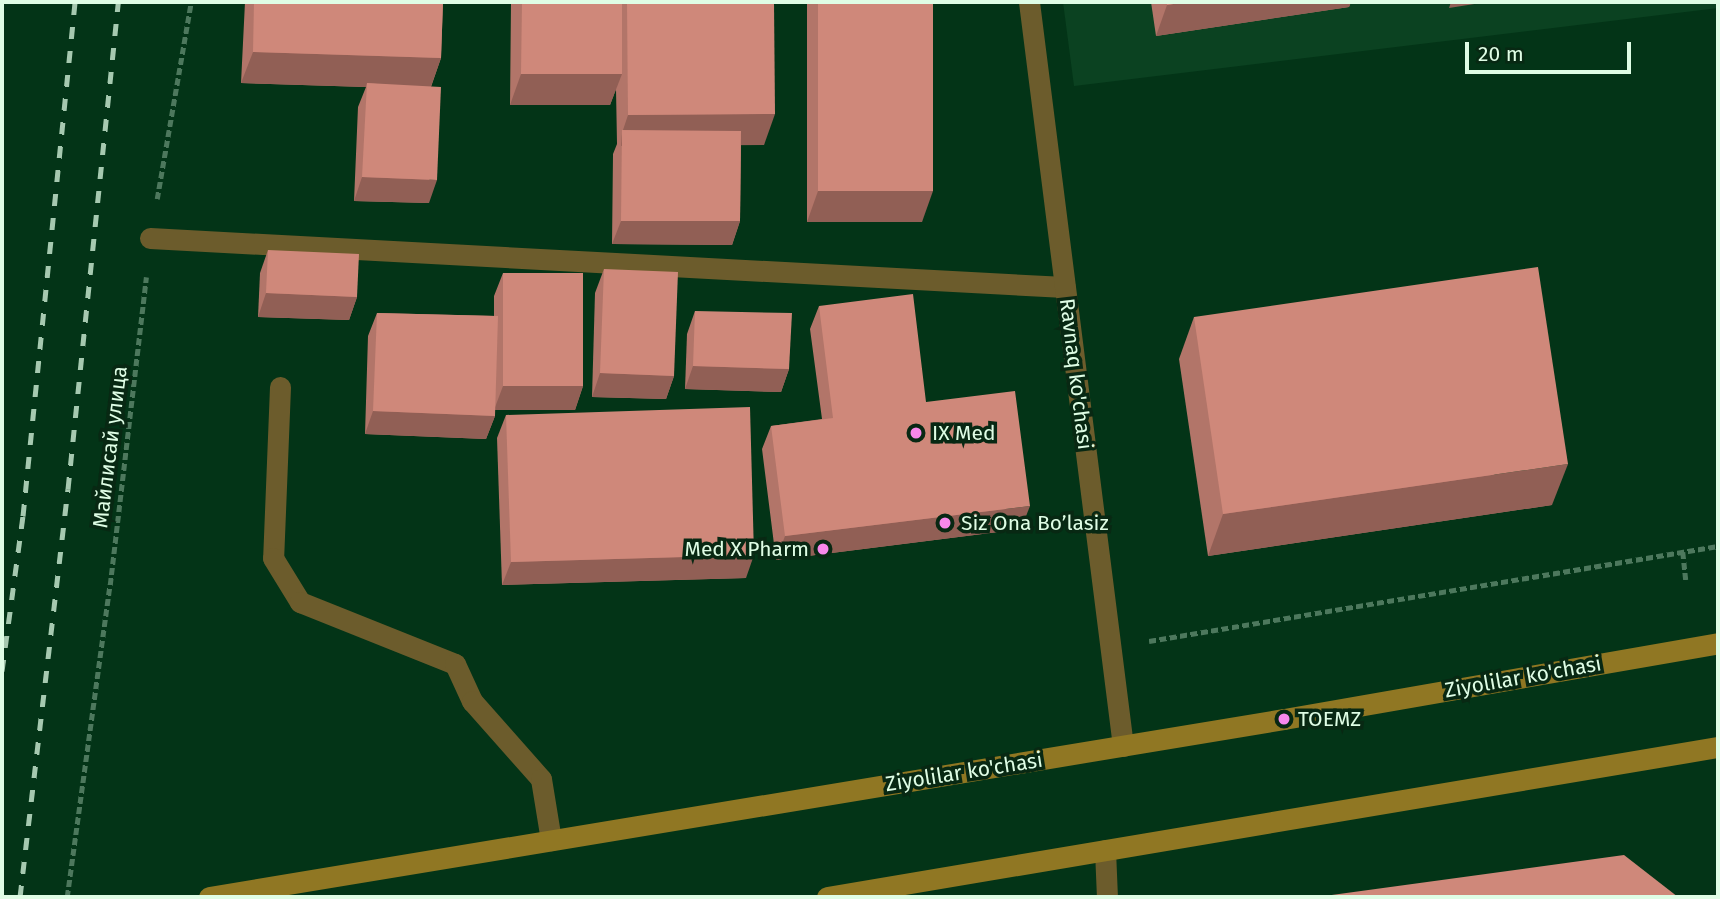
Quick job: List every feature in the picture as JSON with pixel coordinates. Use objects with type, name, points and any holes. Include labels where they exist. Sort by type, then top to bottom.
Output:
[{"type":"main road","name":"Ziyolilar ko'chasi","points":[[209,897],[1123,746],[1718,643]]},
{"type":"main road","points":[[827,897],[1718,747]]},
{"type":"street","name":"Ravnaq ko'chasi","points":[[1029,2],[1123,746]]},
{"type":"street","points":[[150,238],[1065,287]]},
{"type":"street","points":[[280,387],[273,558],[300,602],[455,664],[472,701],[541,779],[551,840]]},
{"type":"street","points":[[1105,850],[1107,897]]},
{"type":"path","name":"Майлисай улица","points":[[67,897],[110,585],[150,238],[191,2]]},
{"type":"path","points":[[1111,647],[1718,546]]},
{"type":"path","points":[[1683,552],[1686,580]]},
{"type":"shaded area","points":[[1063,2],[1718,2],[1718,8],[1074,86]]},
{"type":"building","points":[[254,2],[443,2],[441,58],[253,52]]},
{"type":"building","points":[[522,2],[622,2],[622,74],[521,74]]},
{"type":"building","points":[[627,2],[774,2],[775,114],[628,115]]},
{"type":"building","points":[[818,2],[933,2],[933,191],[818,191]]},
{"type":"building","points":[[367,83],[441,87],[437,180],[362,177]]},
{"type":"building","points":[[622,130],[741,131],[740,221],[621,221]]},
{"type":"building","points":[[268,250],[359,254],[357,297],[266,293]]},
{"type":"building","points":[[1538,267],[1568,464],[1223,514],[1194,317]]},
{"type":"building","points":[[604,269],[678,272],[674,376],[600,373]]},
{"type":"building","points":[[503,273],[583,273],[583,386],[503,386]]},
{"type":"building","name":"IX Med","points":[[913,294],[926,402],[1015,391],[1030,506],[785,536],[771,426],[833,418],[819,306]]},
{"type":"building","points":[[695,311],[792,313],[789,369],[693,366]]},
{"type":"building","points":[[377,313],[498,316],[495,416],[373,411]]},
{"type":"building","points":[[750,407],[754,555],[511,562],[506,415]]},
{"type":"building","points":[[1624,855],[1678,897],[1317,897]]},
{"type":"railway","points":[[2,671],[23,516],[75,2]]},
{"type":"railway","points":[[20,897],[68,489],[118,2]]},
{"type":"place","name":"IX Med","points":[[916,433]]},
{"type":"place","name":"Siz Ona Bo’lasiz","points":[[945,523]]},
{"type":"place","name":"Med X Pharm","points":[[823,549]]},
{"type":"place","name":"TOEMZ","points":[[1284,719]]}]
